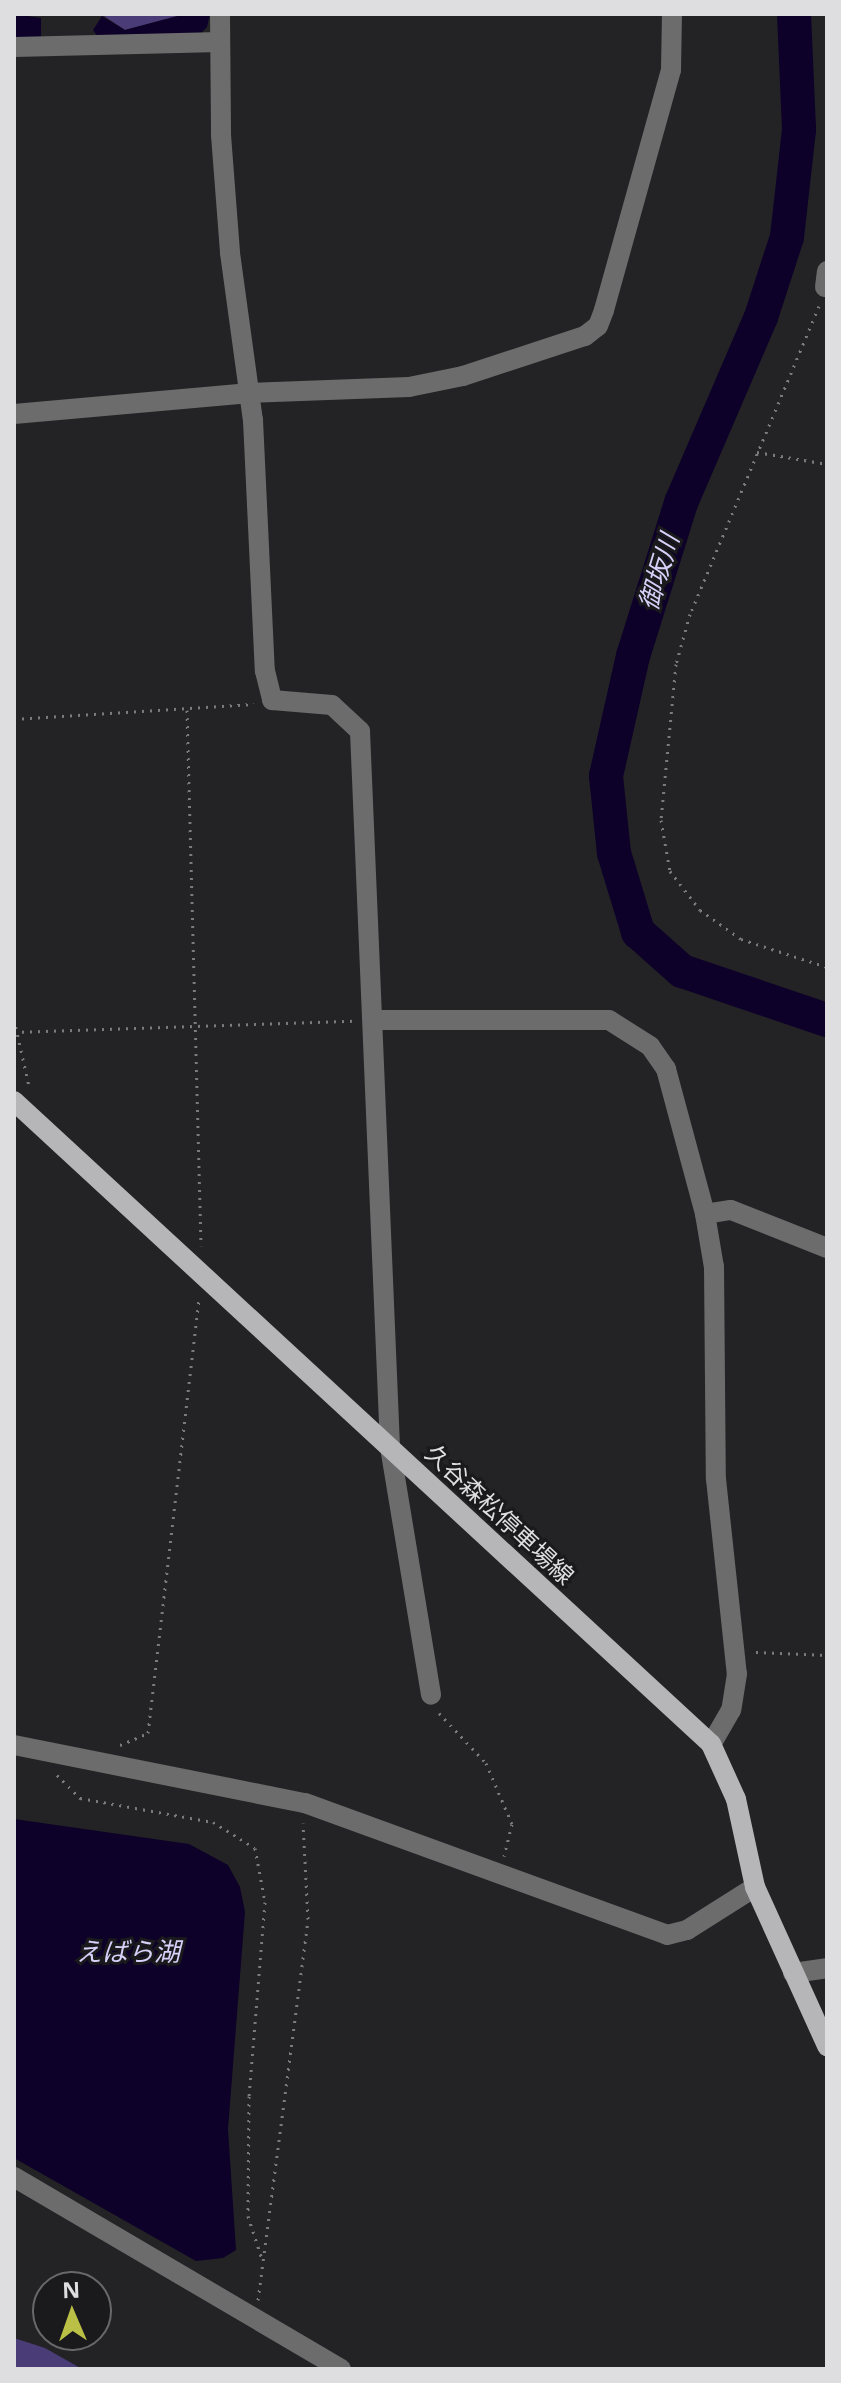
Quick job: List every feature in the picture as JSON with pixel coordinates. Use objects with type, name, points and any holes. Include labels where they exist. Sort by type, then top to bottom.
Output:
[{"type":"main road","name":"久谷森松停車場線","points":[[14,1101],[36,1118],[711,1744],[736,1799],[755,1887],[827,2046]]},
{"type":"street","points":[[220,14],[230,253],[250,393],[265,671],[272,700],[332,705],[360,731],[375,1020],[390,1447],[431,1695]]},
{"type":"street","points":[[14,414],[250,393],[422,384],[539,354],[598,326],[671,70],[672,14]]},
{"type":"street","points":[[14,47],[220,42]]},
{"type":"street","points":[[375,1020],[581,1016],[609,1020],[650,1046],[666,1069],[705,1214],[714,1267],[716,1479],[736,1651],[731,1710],[711,1744]]},
{"type":"street","points":[[705,1214],[731,1210],[827,1248]]},
{"type":"street","points":[[14,1745],[305,1803],[667,1935],[687,1930],[755,1887]]},
{"type":"street","points":[[793,1973],[827,1968]]},
{"type":"street","points":[[14,2177],[256,2323],[341,2369]]},
{"type":"path","points":[[826,279],[811,331],[690,614],[676,664],[661,820],[664,849],[682,892],[719,926],[827,967]]},
{"type":"path","points":[[757,452],[827,464]]},
{"type":"path","points":[[14,719],[239,708],[272,700]]},
{"type":"path","points":[[14,1019],[36,1118]]},
{"type":"path","points":[[15,1032],[375,1020]]},
{"type":"path","points":[[736,1651],[827,1655]]},
{"type":"path","points":[[431,1695],[443,1721],[477,1748],[512,1824],[500,1872]]},
{"type":"path","points":[[47,1750],[46,1765],[80,1798],[213,1822],[255,1848],[265,1902],[249,2096],[248,2216],[262,2259]]},
{"type":"path","points":[[256,2323],[308,1919],[305,1803]]},
{"type":"shaded area","points":[[101,14],[185,14],[125,30]]},
{"type":"shaded area","points":[[14,2338],[32,2344],[32,2351],[50,2351],[82,2369],[14,2369]]},
{"type":"water","points":[[14,14],[41,18],[41,38],[14,40]]},
{"type":"water","points":[[185,14],[210,14],[207,27],[201,33],[98,37],[93,30],[102,16],[125,30]]},
{"type":"water","name":"えばら湖","points":[[14,1819],[189,1844],[228,1865],[240,1887],[245,1912],[228,2129],[236,2250],[223,2258],[196,2261],[14,2158]]},
{"type":"waterway","name":"御坂川","points":[[794,14],[799,130],[787,237],[761,317],[681,503],[633,656],[606,776],[614,853],[638,932],[682,971],[827,1020]]}]
